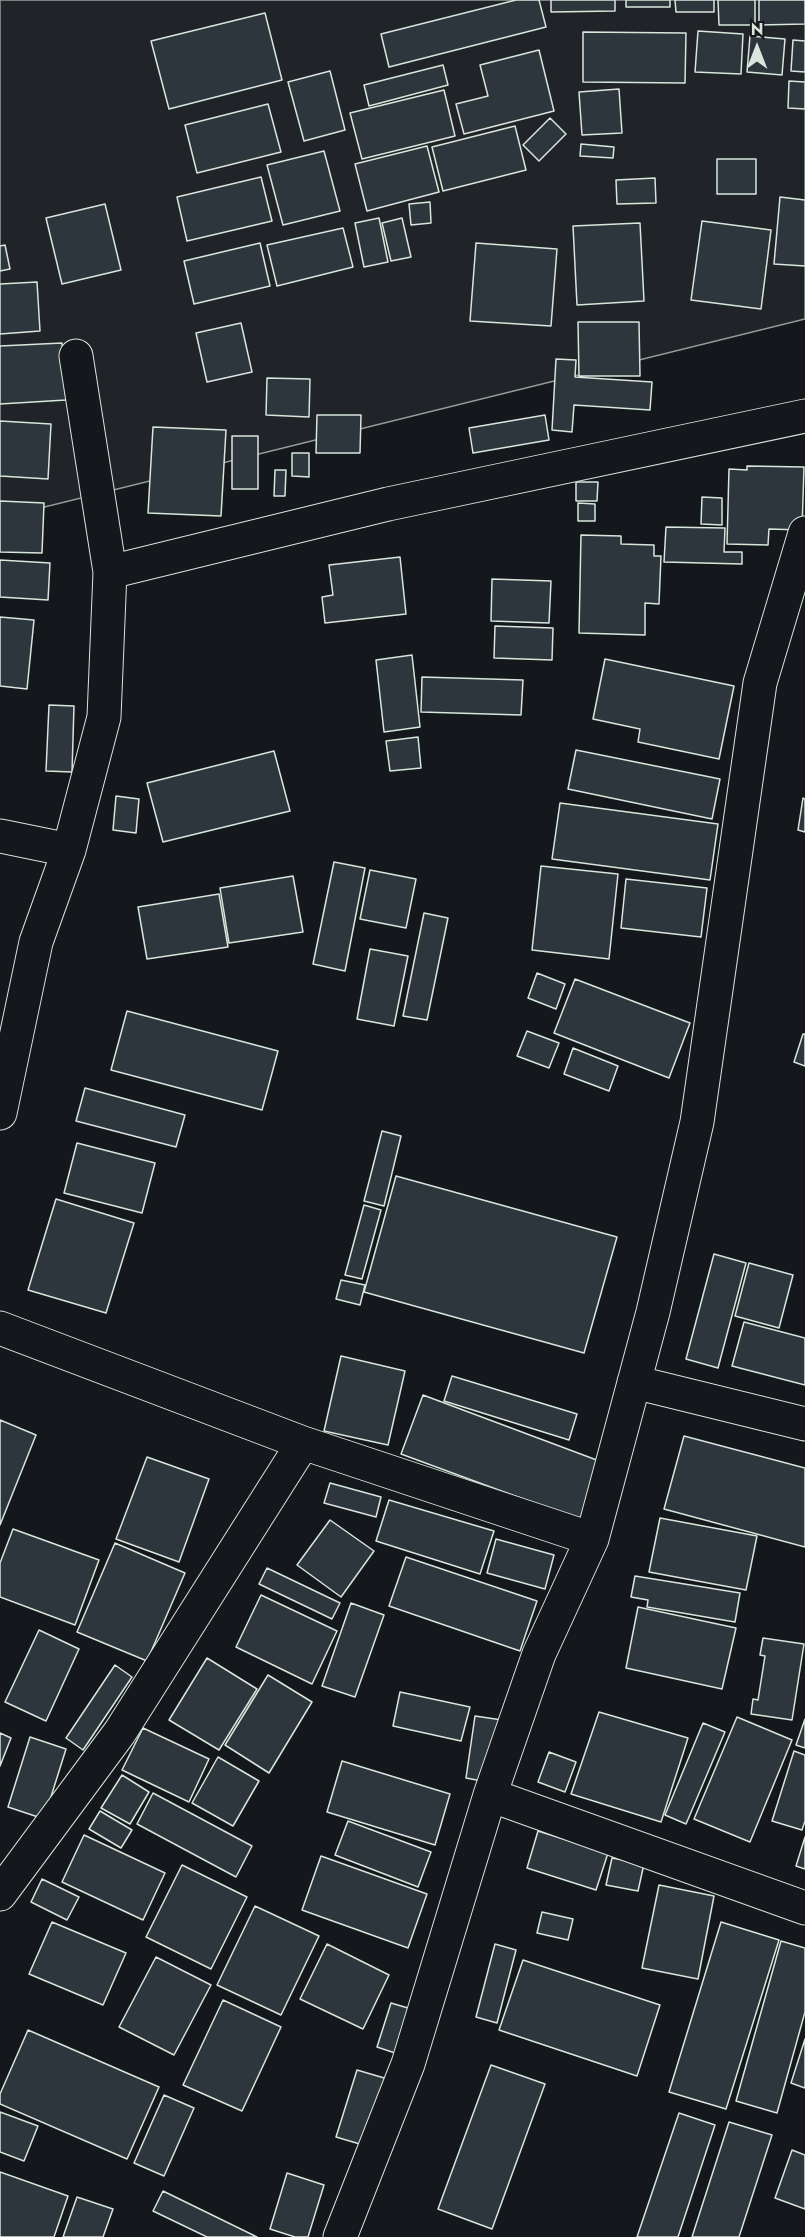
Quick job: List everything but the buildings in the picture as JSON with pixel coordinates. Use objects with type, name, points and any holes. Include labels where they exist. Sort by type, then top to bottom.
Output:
[{"type":"street","points":[[0,1113],[36,942],[69,850],[104,717],[110,572],[76,356]]},
{"type":"street","points":[[110,572],[388,504],[805,416]]},
{"type":"street","points":[[340,2237],[408,2064],[490,1795],[538,1654],[592,1539],[634,1382],[697,1122],[760,683],[805,533]]},
{"type":"street","points":[[0,836],[69,850]]},
{"type":"street","points":[[0,1328],[303,1443],[592,1539]]},
{"type":"street","points":[[634,1382],[805,1424]]},
{"type":"street","points":[[0,1894],[120,1732],[303,1443]]},
{"type":"street","points":[[490,1795],[805,1908]]},
{"type":"shaded area","points":[[0,0],[805,0],[805,319],[0,518]]}]
